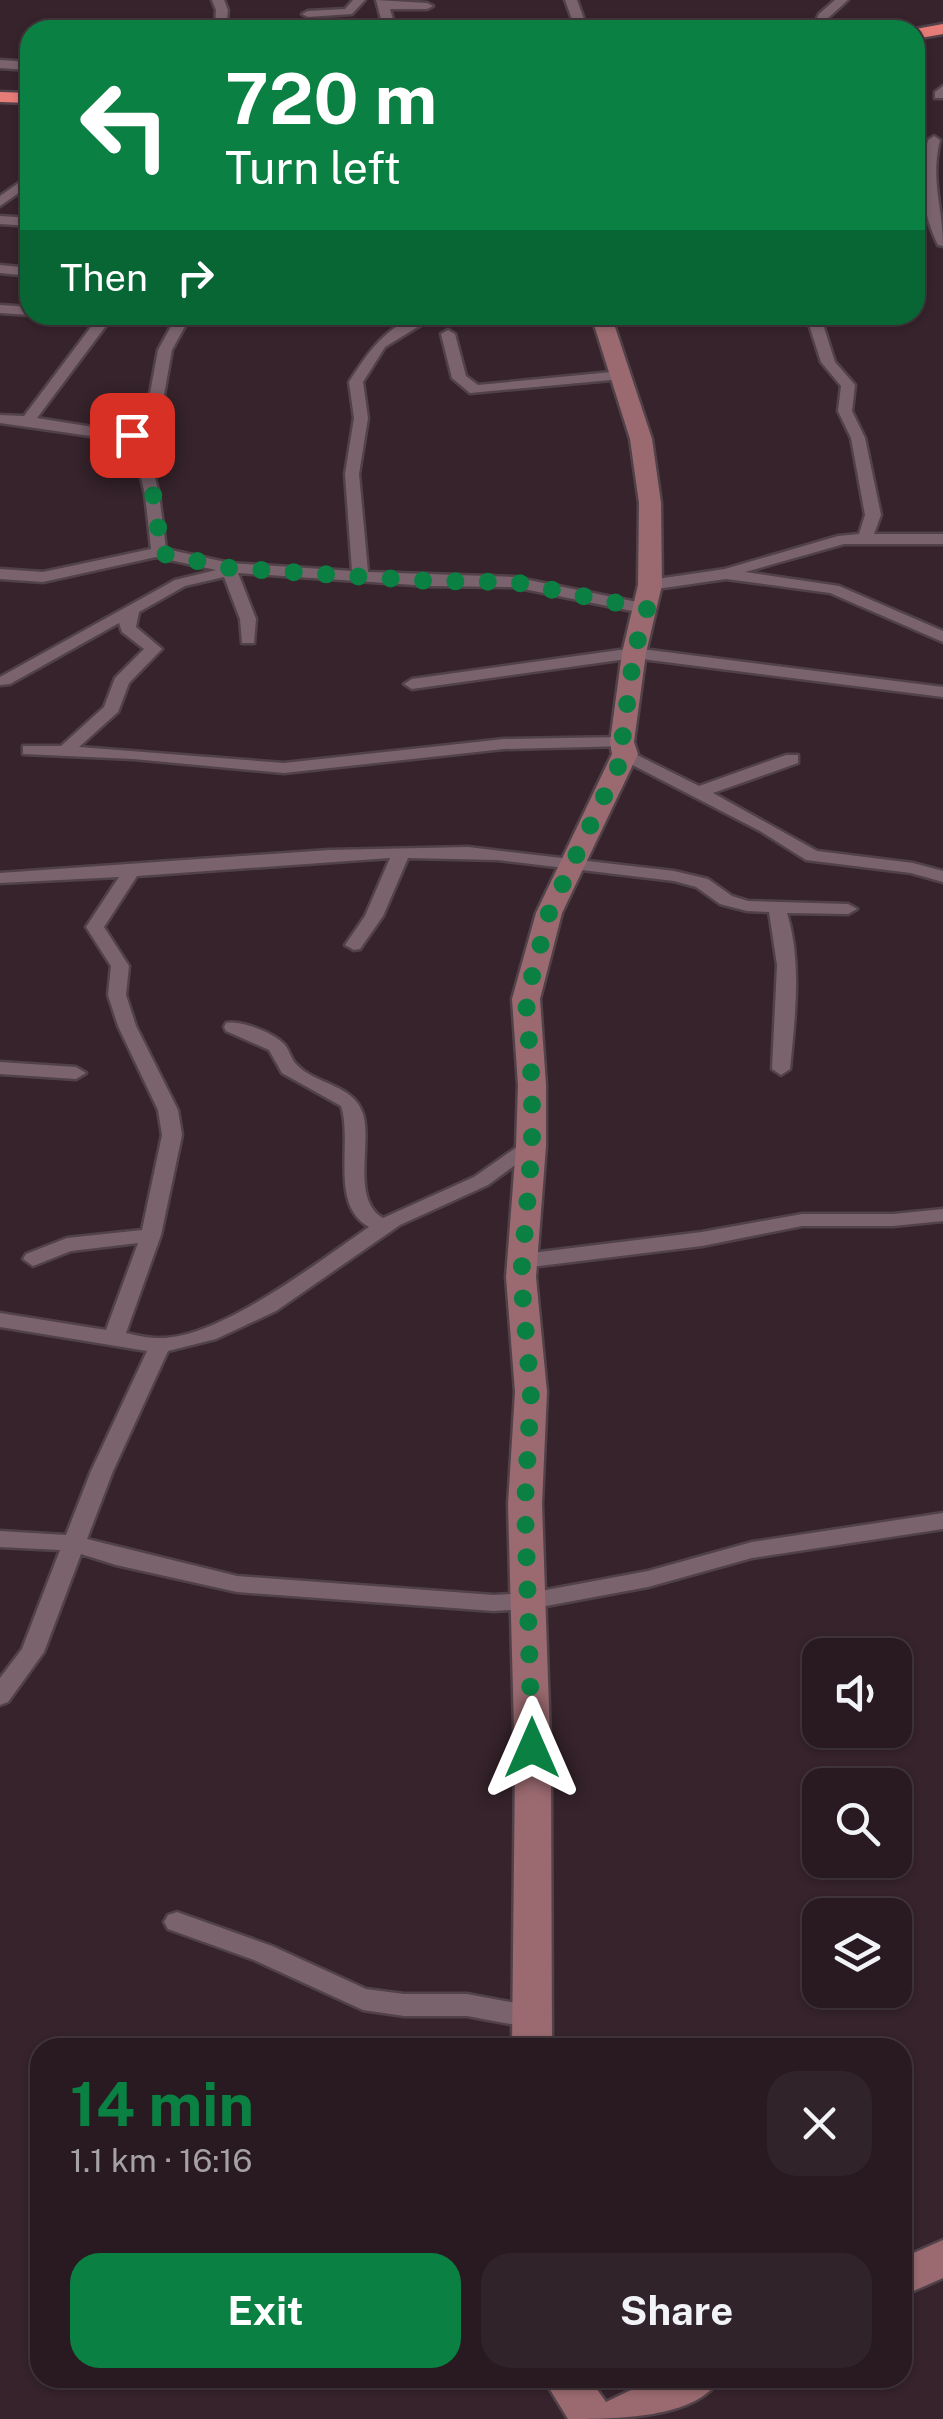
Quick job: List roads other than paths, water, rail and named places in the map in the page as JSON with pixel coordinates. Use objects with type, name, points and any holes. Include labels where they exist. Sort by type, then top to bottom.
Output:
[{"type":"street","points":[[308,14],[345,12],[359,0]]},
{"type":"street","points":[[821,20],[842,0]]},
{"type":"street","points":[[382,3],[427,6]]},
{"type":"street","points":[[938,140],[926,166],[933,220],[943,242]]},
{"type":"street","points":[[0,202],[20,187]]},
{"type":"street","points":[[925,220],[933,220]]},
{"type":"street","points":[[28,421],[100,325]]},
{"type":"street","points":[[129,434],[153,417],[165,350],[179,325]]},
{"type":"street","points":[[360,574],[352,474],[360,418],[356,382],[380,344],[413,325]]},
{"type":"street","points":[[532,2038],[530,1600],[525,1504],[531,1392],[523,1260],[532,1146],[532,1085],[526,999],[549,913],[623,748],[634,653],[648,597],[641,438],[604,325]]},
{"type":"street","points":[[814,325],[820,347],[835,376],[848,385],[846,411],[858,438],[873,515],[866,536]]},
{"type":"street","points":[[448,334],[459,378],[464,386],[474,390],[622,376]]},
{"type":"street","points":[[0,419],[129,434],[140,443],[152,494],[159,553]]},
{"type":"street","points":[[0,574],[47,577],[159,553],[230,570],[524,584],[648,597],[817,544],[866,536],[943,539]]},
{"type":"street","points":[[4,681],[180,583],[230,570]]},
{"type":"street","points":[[230,570],[248,620],[248,640]]},
{"type":"street","points":[[726,574],[850,594],[943,637]]},
{"type":"street","points":[[64,752],[112,709],[121,681],[154,649],[128,629],[127,620],[133,608]]},
{"type":"street","points":[[412,684],[634,653],[943,692]]},
{"type":"street","points":[[28,750],[284,768],[485,745],[623,748],[812,856],[913,868],[943,876]]},
{"type":"street","points":[[698,792],[792,759]]},
{"type":"street","points":[[0,878],[80,878],[133,869],[444,852],[572,862],[687,879],[708,886],[726,900],[778,908],[848,910]]},
{"type":"street","points":[[354,944],[374,916],[400,854]]},
{"type":"street","points":[[114,1338],[151,1236],[171,1144],[170,1116],[127,1026],[117,995],[120,966],[96,927],[133,869]]},
{"type":"street","points":[[778,908],[785,940],[786,1016],[781,1069]]},
{"type":"street","points":[[232,1027],[276,1046],[289,1069],[349,1103],[354,1112],[357,1146],[357,1202],[364,1217],[382,1226]]},
{"type":"street","points":[[0,1068],[76,1074]]},
{"type":"street","points":[[0,1320],[160,1346],[210,1334],[250,1317],[308,1281],[382,1226],[481,1180],[532,1146]]},
{"type":"street","points":[[523,1260],[686,1242],[802,1220],[894,1220],[943,1214]]},
{"type":"street","points":[[34,1259],[67,1245],[151,1236]]},
{"type":"street","points":[[0,1696],[32,1652],[52,1607],[72,1543],[160,1346]]},
{"type":"street","points":[[0,1538],[72,1543],[237,1584],[474,1603],[530,1600],[648,1578],[752,1550],[943,1521]]},
{"type":"street","points":[[177,1922],[263,1953],[362,1999],[404,2005],[467,2005],[532,2017]]},
{"type":"street","points":[[912,2273],[943,2258]]},
{"type":"street","points":[[571,2388],[593,2419]]},
{"type":"street","points":[[614,2419],[679,2388]]}]
